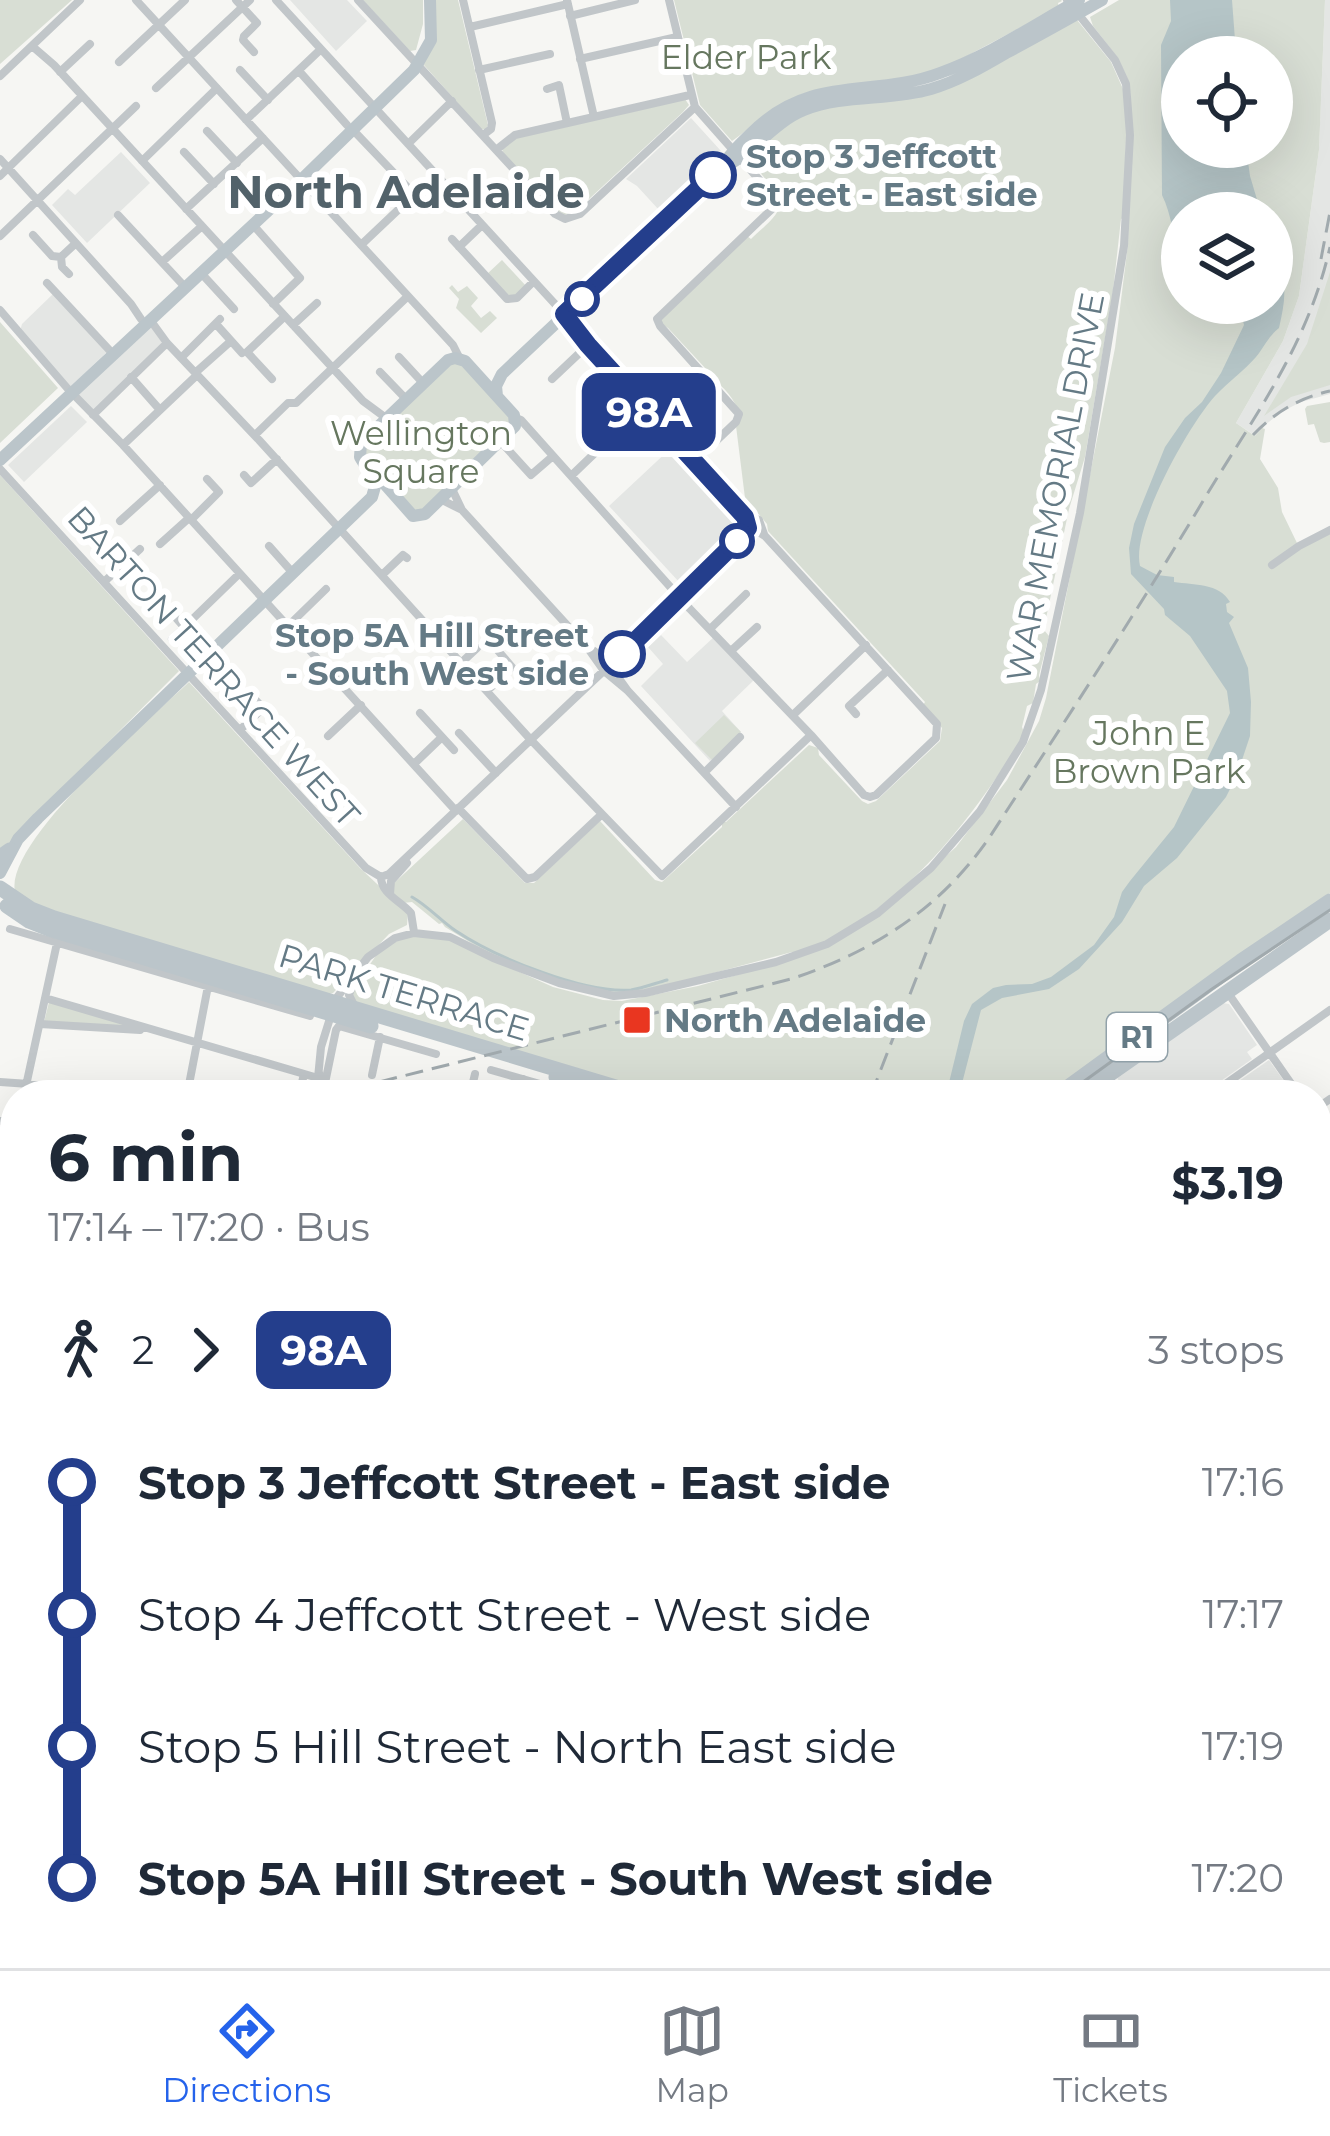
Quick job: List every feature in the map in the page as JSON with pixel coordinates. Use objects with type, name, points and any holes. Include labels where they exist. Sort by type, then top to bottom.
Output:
[{"type":"highway","name":"PARK TERRACE","points":[[0,890],[29,921],[144,958],[468,1047],[565,1080]]},
{"type":"highway","name":"PARK TERRACE","points":[[0,890],[42,914],[144,958]]},
{"type":"highway","name":"R1","points":[[1102,1080],[1330,901]]},
{"type":"highway","name":"R1","points":[[1079,1080],[1221,984],[1330,920]]},
{"type":"highway","points":[[5,923],[29,921]]},
{"type":"highway","points":[[542,1071],[578,1080]]},
{"type":"main road","points":[[0,464],[70,391],[416,63],[429,46],[430,0]]},
{"type":"main road","points":[[480,377],[490,380],[502,374],[736,155],[768,118],[794,102],[826,92],[872,92],[944,72],[1073,5],[1101,1]]},
{"type":"main road","points":[[183,285],[253,225],[299,177]]},
{"type":"main road","points":[[372,497],[381,495],[413,515],[425,514],[518,424],[480,377],[454,360],[361,442],[360,457],[413,515]]},
{"type":"main road","points":[[497,396],[502,374]]},
{"type":"main road","points":[[0,449],[70,391]]},
{"type":"main road","points":[[0,890],[5,853],[27,829],[372,497],[376,483],[367,464]]},
{"type":"main road","points":[[0,890],[18,852],[47,811]]},
{"type":"street","points":[[0,76],[80,0]]},
{"type":"street","points":[[136,0],[447,338],[454,360]]},
{"type":"street","points":[[119,62],[184,0]]},
{"type":"street","points":[[276,0],[697,459]]},
{"type":"street","points":[[358,0],[555,214],[568,220],[694,107]]},
{"type":"street","points":[[464,0],[492,125],[484,135]]},
{"type":"street","points":[[570,16],[635,0]]},
{"type":"street","points":[[669,0],[694,107],[778,201],[657,319],[739,414],[697,459]]},
{"type":"street","points":[[1094,33],[1088,14],[1101,1]]},
{"type":"street","points":[[156,88],[243,2],[257,23],[244,36],[254,52]]},
{"type":"street","points":[[470,27],[567,2],[594,117]]},
{"type":"street","name":"WAR MEMORIAL DRIVE","points":[[414,933],[450,937],[573,988],[631,996],[776,962],[838,938],[908,889],[969,825],[1017,753],[1038,700],[1080,513],[1121,273],[1129,94],[1115,60],[1073,5]]},
{"type":"street","points":[[580,58],[677,37]]},
{"type":"street","points":[[34,44],[382,422]]},
{"type":"street","points":[[57,69],[90,44]]},
{"type":"street","points":[[246,120],[321,50]]},
{"type":"street","points":[[479,70],[550,54]]},
{"type":"street","points":[[240,70],[268,100]]},
{"type":"street","points":[[298,71],[415,194]]},
{"type":"street","points":[[547,88],[559,85],[567,123]]},
{"type":"street","points":[[142,161],[217,88]]},
{"type":"street","points":[[496,150],[515,134],[690,95]]},
{"type":"street","points":[[0,176],[82,96]]},
{"type":"street","points":[[408,144],[452,101]]},
{"type":"street","points":[[0,236],[136,106]]},
{"type":"street","points":[[207,131],[237,163]]},
{"type":"street","points":[[186,209],[263,138]]},
{"type":"street","points":[[184,152],[214,184]]},
{"type":"street","points":[[0,159],[658,875],[811,735]]},
{"type":"street","points":[[361,244],[436,174]]},
{"type":"street","points":[[118,214],[183,285]]},
{"type":"street","points":[[253,225],[300,278],[274,304]]},
{"type":"street","points":[[482,225],[456,243],[510,300],[534,281]]},
{"type":"street","points":[[162,262],[202,226]]},
{"type":"street","points":[[33,235],[52,256],[62,257]]},
{"type":"street","points":[[69,274],[62,257],[76,243]]},
{"type":"street","points":[[201,273],[234,309]]},
{"type":"street","points":[[47,284],[111,352]]},
{"type":"street","points":[[255,435],[288,404],[296,403],[408,296]]},
{"type":"street","points":[[293,325],[317,303]]},
{"type":"street","points":[[0,310],[414,764],[530,880],[602,814]]},
{"type":"street","points":[[518,424],[553,456],[865,795],[870,797],[934,740],[936,722],[565,315]]},
{"type":"street","points":[[272,379],[247,352],[285,316]]},
{"type":"street","points":[[181,358],[218,321],[242,352]]},
{"type":"street","points":[[93,415],[164,339]]},
{"type":"street","points":[[123,445],[231,341]]},
{"type":"street","points":[[552,379],[588,345]]},
{"type":"street","points":[[399,357],[424,383]]},
{"type":"street","points":[[380,372],[406,399]]},
{"type":"street","points":[[131,377],[160,410]]},
{"type":"street","points":[[571,476],[597,451],[585,438]]},
{"type":"street","points":[[501,442],[531,476],[553,456]]},
{"type":"street","points":[[244,475],[251,483],[277,459]]},
{"type":"street","name":"BARTON TERRACE WEST","points":[[0,464],[372,874],[381,878],[381,885],[410,911],[414,933]]},
{"type":"street","points":[[160,544],[219,492],[207,479]]},
{"type":"street","points":[[120,521],[160,485]]},
{"type":"street","points":[[446,494],[736,806]]},
{"type":"street","points":[[381,878],[755,528]]},
{"type":"street","points":[[1272,566],[1330,530]]},
{"type":"street","points":[[269,546],[293,573]]},
{"type":"street","points":[[105,581],[140,549]]},
{"type":"street","points":[[382,575],[403,555]]},
{"type":"street","points":[[172,639],[239,574]]},
{"type":"street","points":[[288,626],[326,589]]},
{"type":"street","points":[[711,628],[746,594]]},
{"type":"street","points":[[157,596],[184,627]]},
{"type":"street","points":[[732,650],[757,627]]},
{"type":"street","points":[[487,691],[512,667],[488,638]]},
{"type":"street","points":[[792,715],[866,646]]},
{"type":"street","points":[[461,663],[477,648]]},
{"type":"street","points":[[856,714],[849,706],[888,670]]},
{"type":"street","points":[[240,730],[263,708],[248,692]]},
{"type":"street","points":[[328,736],[361,705]]},
{"type":"street","points":[[420,713],[454,750]]},
{"type":"street","points":[[459,733],[496,772]]},
{"type":"street","points":[[414,764],[442,737]]},
{"type":"street","points":[[705,772],[740,737]]},
{"type":"street","points":[[390,894],[391,880],[409,855]]},
{"type":"street","points":[[389,941],[412,921]]},
{"type":"street","name":"PARK TERRACE","points":[[5,923],[57,943],[144,958],[208,986],[334,1010],[380,1037],[436,1054]]},
{"type":"street","points":[[45,998],[318,1078],[334,1010],[363,962],[389,941],[414,933]]},
{"type":"street","points":[[28,1080],[57,943]]},
{"type":"street","points":[[1221,984],[1289,1080]]},
{"type":"street","points":[[191,1080],[208,986]]},
{"type":"street","points":[[1231,1080],[1330,1010]]},
{"type":"street","points":[[40,1024],[150,1029]]},
{"type":"street","points":[[372,1075],[380,1037]]},
{"type":"street","points":[[324,1060],[324,1080]]},
{"type":"street","name":"PARK TERRACE","points":[[491,1070],[542,1071],[551,1080]]},
{"type":"street","points":[[533,1080],[542,1071]]},
{"type":"street","points":[[303,1080],[304,1074]]},
{"type":"street","points":[[474,1080],[475,1074]]},
{"type":"street","points":[[1108,1076],[1111,1080]]},
{"type":"shaded area","points":[[290,0],[347,0],[367,21],[336,51]]},
{"type":"shaded area","points":[[1170,0],[1232,0],[1235,36],[1165,36],[1171,21]]},
{"type":"shaded area","points":[[1325,0],[1330,0],[1330,394],[1283,411],[1257,437],[1236,423],[1293,324],[1319,150]]},
{"type":"shaded area","points":[[691,118],[721,151],[659,210],[626,179]]},
{"type":"shaded area","points":[[121,152],[150,183],[87,243],[52,205],[68,189],[75,195]]},
{"type":"shaded area","points":[[1162,168],[1249,168],[1255,192],[1162,192]]},
{"type":"shaded area","points":[[55,292],[109,350],[68,389],[20,331]]},
{"type":"shaded area","points":[[151,321],[167,343],[93,415],[73,394]]},
{"type":"shaded area","points":[[1280,324],[1191,430],[1153,503],[1140,549],[1140,566],[1174,577],[1174,582],[1213,588],[1230,602],[1227,612],[1234,617],[1229,623],[1248,668],[1251,702],[1250,736],[1237,775],[1226,797],[1177,858],[1144,886],[1122,922],[1079,969],[1049,989],[1002,998],[981,1010],[963,1080],[950,1080],[972,1004],[993,988],[1051,977],[1094,945],[1114,917],[1122,892],[1174,827],[1230,713],[1227,691],[1190,636],[1165,615],[1131,574],[1129,548],[1165,447],[1221,373],[1244,325]]},
{"type":"shaded area","points":[[71,406],[87,422],[24,482],[8,465]]},
{"type":"shaded area","points":[[671,448],[742,525],[680,583],[609,506]]},
{"type":"shaded area","points":[[661,635],[687,662],[715,636],[755,679],[722,711],[741,732],[710,761],[641,686],[663,664],[648,647]]},
{"type":"shaded area","points":[[1222,1003],[1229,1004],[1257,1045],[1247,1052],[1252,1059],[1222,1080],[1119,1080],[1116,1076]]},
{"type":"shaded area","points":[[1269,1060],[1283,1080],[1240,1080]]},
{"type":"green space","points":[[0,0],[72,0],[0,64]]},
{"type":"green space","points":[[363,0],[423,0],[416,50],[410,51]]},
{"type":"green space","points":[[436,0],[458,0],[486,129],[423,64],[435,35]]},
{"type":"green space","name":"Elder Park","points":[[674,0],[1062,1],[1059,7],[946,67],[918,77],[802,94],[732,141],[700,105]]},
{"type":"green space","name":"John E Brown Park","points":[[1119,0],[1325,0],[1319,150],[1293,313],[1293,192],[1161,192],[1161,324],[1289,324],[1236,423],[1255,436],[1265,429],[1260,459],[1278,488],[1282,512],[1297,543],[1330,530],[1330,893],[1067,1080],[610,1080],[360,1007],[351,998],[352,991],[377,954],[413,935],[449,940],[553,987],[603,1000],[622,1001],[698,986],[803,956],[898,900],[956,847],[1007,780],[1046,698],[1115,348],[1128,244],[1131,101],[1118,58],[1090,17]]},
{"type":"green space","points":[[1077,20],[1111,62],[1127,98],[1124,218],[1085,457],[1045,623],[1049,636],[1040,681],[1033,703],[1027,706],[1025,735],[965,821],[920,872],[867,917],[832,939],[796,954],[622,994],[587,989],[489,954],[412,902],[403,903],[391,886],[463,819],[525,883],[534,883],[600,821],[662,882],[809,745],[818,748],[819,755],[868,804],[940,741],[942,728],[925,702],[768,531],[745,498],[736,426],[741,416],[724,389],[659,322],[775,215],[781,198],[748,153],[801,112],[913,95]]},
{"type":"green space","points":[[685,99],[689,105],[683,112],[575,212],[565,215],[557,212],[502,149],[516,137]]},
{"type":"green space","points":[[502,260],[527,287],[511,299],[486,275]]},
{"type":"green space","points":[[1330,272],[1330,385],[1291,397],[1264,416],[1307,344]]},
{"type":"green space","points":[[452,285],[458,292],[467,286],[478,298],[471,306],[481,318],[490,311],[497,318],[481,333],[456,308],[459,299],[449,288]]},
{"type":"green space","points":[[0,322],[58,388],[0,443]]},
{"type":"green space","name":"Wellington Square","points":[[460,362],[512,423],[427,509],[416,512],[364,460],[360,449],[446,363]]},
{"type":"green space","points":[[1330,402],[1330,442],[1324,443],[1314,424],[1308,425],[1305,409]]},
{"type":"green space","points":[[0,475],[179,671],[0,855]]},
{"type":"green space","points":[[189,682],[360,868],[408,913],[407,925],[389,934],[333,993],[326,995],[50,914],[15,892],[18,870],[55,813]]},
{"type":"green space","points":[[724,715],[741,732],[712,760],[695,743]]},
{"type":"green space","points":[[49,1002],[133,1026],[44,1022]]},
{"type":"waterway","points":[[412,897],[473,941],[565,980],[612,990],[667,980]]},
{"type":"tram line","points":[[1086,1080],[1330,910]]},
{"type":"railway","points":[[1321,259],[1330,212]]},
{"type":"railway","points":[[387,1080],[791,979],[876,942],[926,907],[989,838],[1246,432],[1309,314],[1330,247]]},
{"type":"railway","points":[[1253,435],[1288,407],[1330,391]]},
{"type":"railway","points":[[877,1080],[945,904]]},
{"type":"bus line","name":"98A","points":[[622,654],[743,535],[748,524],[564,314],[713,175]]},
{"type":"place","name":"Stop 3 Jeffcott Street - East side","points":[[713,175]]},
{"type":"place","name":"Stop 5A Hill Street - South West side","points":[[622,654]]},
{"type":"place","name":"North Adelaide","points":[[637,1020]]},
{"type":"district","name":"North Adelaide","points":[[406,191]]}]
